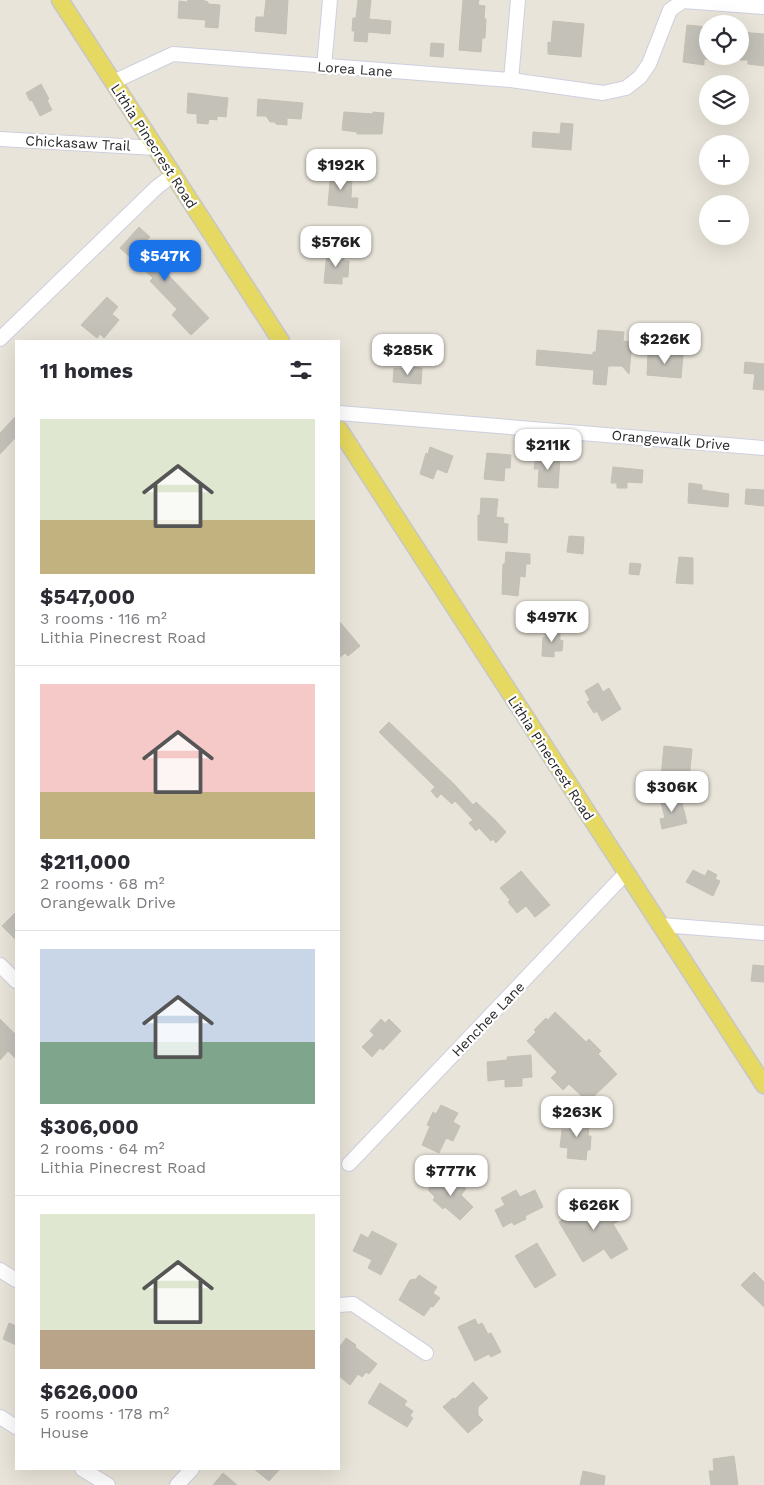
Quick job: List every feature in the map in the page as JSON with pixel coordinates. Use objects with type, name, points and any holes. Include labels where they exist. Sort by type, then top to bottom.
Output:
[{"type":"main road","name":"Lithia Pinecrest Road","points":[[60,0],[280,340]]},
{"type":"main road","name":"Lithia Pinecrest Road","points":[[340,431],[764,1086]]},
{"type":"street","points":[[324,67],[330,0]]},
{"type":"street","points":[[511,80],[518,0]]},
{"type":"street","name":"Lorea Lane","points":[[113,82],[173,54],[511,80],[602,93],[626,88],[640,77],[649,64],[670,10],[682,1],[764,8]]},
{"type":"street","name":"Chickasaw Trail","points":[[0,139],[156,148]]},
{"type":"street","points":[[0,339],[156,186],[173,175]]},
{"type":"street","name":"Orangewalk Drive","points":[[340,413],[764,448]]},
{"type":"street","name":"Henchee Lane","points":[[349,1164],[626,874]]},
{"type":"street","points":[[661,925],[764,933]]},
{"type":"street","points":[[0,965],[15,980]]},
{"type":"street","points":[[0,1270],[15,1279]]},
{"type":"street","points":[[340,1305],[353,1304],[426,1353]]},
{"type":"street","points":[[0,1417],[15,1426]]},
{"type":"street","points":[[84,1470],[108,1485]]},
{"type":"street","points":[[178,1485],[191,1470]]},
{"type":"building","points":[[188,0],[202,0],[208,2],[208,4],[220,5],[218,28],[205,27],[206,20],[178,18],[179,1],[187,2]]},
{"type":"building","points":[[266,0],[288,0],[286,34],[255,31],[256,17],[264,17]]},
{"type":"building","points":[[358,0],[371,0],[369,19],[391,21],[390,34],[368,32],[367,42],[354,41],[355,31],[352,31],[353,18],[356,18]]},
{"type":"building","points":[[463,0],[479,0],[478,5],[485,6],[485,38],[482,38],[481,52],[459,50]]},
{"type":"building","points":[[553,21],[584,24],[581,57],[548,54],[548,42],[551,43]]},
{"type":"building","points":[[687,25],[699,26],[699,64],[683,62]]},
{"type":"building","points":[[749,33],[764,34],[764,66],[749,64]]},
{"type":"building","points":[[431,43],[444,44],[443,57],[430,56]]},
{"type":"building","points":[[41,84],[49,99],[47,100],[52,110],[40,116],[26,93]]},
{"type":"building","points":[[188,93],[228,98],[226,117],[217,116],[217,120],[209,119],[208,124],[197,123],[197,114],[187,113]]},
{"type":"building","points":[[258,99],[303,103],[301,119],[287,118],[287,125],[270,122],[266,116],[257,116]]},
{"type":"building","points":[[344,112],[384,113],[382,134],[357,134],[357,132],[342,130]]},
{"type":"building","points":[[561,123],[573,124],[571,150],[532,147],[533,132],[560,134]]},
{"type":"building","points":[[331,170],[342,171],[341,178],[352,179],[351,198],[358,198],[357,208],[328,205]]},
{"type":"building","points":[[139,227],[150,237],[144,243],[159,257],[155,261],[209,318],[191,335],[172,315],[177,309],[150,281],[153,278],[120,248]]},
{"type":"building","points":[[327,252],[344,254],[344,261],[349,261],[348,277],[342,277],[342,284],[324,283]]},
{"type":"building","points":[[107,297],[118,307],[112,314],[119,320],[104,338],[100,334],[97,338],[81,325]]},
{"type":"building","points":[[598,330],[624,332],[623,341],[632,342],[629,374],[622,366],[608,366],[606,385],[593,384],[594,370],[536,365],[537,350],[593,355],[593,352],[596,352]]},
{"type":"building","points":[[648,352],[683,355],[681,378],[647,375]]},
{"type":"building","points":[[745,362],[764,364],[764,390],[753,389],[755,374],[744,373]]},
{"type":"building","points":[[410,367],[422,368],[421,384],[393,382],[394,368],[409,369]]},
{"type":"building","points":[[15,417],[15,438],[0,454],[0,433]]},
{"type":"building","points":[[430,447],[453,456],[447,473],[437,469],[433,479],[420,474],[426,453],[428,454]]},
{"type":"building","points":[[487,453],[511,455],[510,468],[505,468],[504,481],[484,479]]},
{"type":"building","points":[[536,456],[560,458],[558,488],[538,487],[539,469],[534,469]]},
{"type":"building","points":[[613,467],[643,470],[642,483],[627,482],[627,488],[617,488],[617,483],[611,483]]},
{"type":"building","points":[[689,483],[702,485],[702,490],[729,494],[728,507],[688,503]]},
{"type":"building","points":[[746,489],[764,490],[764,506],[745,504]]},
{"type":"building","points":[[481,498],[498,499],[496,517],[504,518],[503,523],[508,524],[507,543],[478,540],[478,515],[480,515]]},
{"type":"building","points":[[569,536],[584,537],[583,554],[567,552]]},
{"type":"building","points":[[506,552],[530,554],[530,564],[526,564],[525,577],[520,576],[518,596],[502,594],[503,564],[505,564]]},
{"type":"building","points":[[679,557],[693,558],[693,584],[676,583]]},
{"type":"building","points":[[630,563],[641,564],[639,575],[629,574]]},
{"type":"building","points":[[340,622],[360,646],[348,656],[345,653],[340,657]]},
{"type":"building","points":[[546,630],[560,631],[560,640],[563,641],[562,651],[554,651],[554,657],[542,656],[543,637],[545,638]]},
{"type":"building","points":[[598,683],[603,692],[609,688],[621,709],[602,721],[597,711],[594,713],[587,702],[590,700],[585,691]]},
{"type":"building","points":[[389,722],[454,784],[473,805],[476,802],[506,832],[496,843],[493,839],[491,841],[479,828],[476,831],[469,823],[473,820],[455,801],[452,804],[441,794],[437,798],[431,791],[435,787],[379,732]]},
{"type":"building","points":[[664,746],[692,749],[689,779],[661,777]]},
{"type":"building","points":[[673,795],[675,801],[681,799],[687,823],[662,829],[660,819],[665,818],[660,799]]},
{"type":"building","points":[[693,870],[705,876],[708,870],[717,875],[715,879],[720,881],[713,896],[686,882]]},
{"type":"building","points":[[521,871],[550,905],[535,917],[526,906],[517,913],[508,902],[510,900],[500,888]]},
{"type":"building","points":[[15,913],[15,939],[2,926]]},
{"type":"building","points":[[753,965],[764,966],[764,982],[751,981]]},
{"type":"building","points":[[555,1012],[586,1042],[589,1039],[601,1051],[598,1054],[617,1074],[588,1102],[569,1084],[563,1090],[551,1078],[557,1072],[527,1041],[536,1032],[534,1030],[546,1018],[548,1020]]},
{"type":"building","points":[[0,1019],[15,1034],[15,1058],[8,1051],[0,1060]]},
{"type":"building","points":[[381,1019],[385,1023],[389,1019],[401,1031],[383,1050],[380,1048],[372,1057],[362,1047],[374,1035],[370,1031]]},
{"type":"building","points":[[531,1055],[532,1077],[522,1078],[522,1086],[505,1087],[505,1079],[488,1081],[487,1062],[507,1060],[507,1057]]},
{"type":"building","points":[[441,1105],[458,1113],[453,1122],[460,1126],[453,1141],[446,1138],[439,1153],[422,1145],[430,1126],[427,1125],[433,1112],[436,1114]]},
{"type":"building","points":[[571,1114],[590,1116],[588,1136],[591,1136],[590,1150],[587,1150],[586,1160],[567,1158],[568,1148],[560,1147],[562,1130],[570,1130]]},
{"type":"building","points":[[440,1176],[448,1184],[454,1178],[466,1189],[461,1195],[473,1207],[460,1220],[445,1207],[443,1209],[433,1200],[435,1197],[428,1190]]},
{"type":"building","points":[[516,1190],[520,1197],[535,1190],[543,1207],[525,1216],[526,1219],[514,1225],[512,1222],[503,1227],[495,1210],[505,1205],[501,1198]]},
{"type":"building","points":[[598,1199],[607,1213],[615,1208],[622,1219],[613,1224],[628,1249],[611,1259],[604,1249],[583,1262],[559,1222]]},
{"type":"building","points":[[372,1231],[397,1244],[381,1275],[368,1268],[372,1260],[353,1251],[361,1234],[368,1238]]},
{"type":"building","points":[[537,1243],[556,1275],[535,1288],[515,1256]]},
{"type":"building","points":[[754,1272],[764,1282],[764,1307],[741,1285]]},
{"type":"building","points":[[419,1275],[437,1287],[433,1293],[440,1298],[424,1316],[399,1300],[410,1280],[416,1279]]},
{"type":"building","points":[[475,1319],[478,1325],[482,1323],[488,1334],[491,1333],[501,1352],[491,1357],[489,1354],[475,1361],[458,1327]]},
{"type":"building","points":[[9,1323],[15,1326],[15,1345],[3,1339]]},
{"type":"building","points":[[346,1338],[377,1364],[369,1374],[366,1372],[362,1377],[358,1374],[350,1385],[340,1377],[340,1347]]},
{"type":"building","points":[[473,1382],[488,1398],[478,1407],[478,1415],[483,1420],[468,1433],[443,1407],[453,1398],[455,1399]]},
{"type":"building","points":[[380,1383],[407,1401],[404,1405],[413,1411],[410,1416],[413,1418],[407,1427],[368,1403]]},
{"type":"building","points":[[734,1456],[738,1485],[711,1485],[709,1471],[714,1471],[713,1459]]},
{"type":"building","points":[[255,1470],[279,1470],[269,1481]]},
{"type":"building","points":[[583,1471],[605,1476],[604,1485],[580,1485]]},
{"type":"building","points":[[223,1473],[237,1485],[213,1485]]}]
